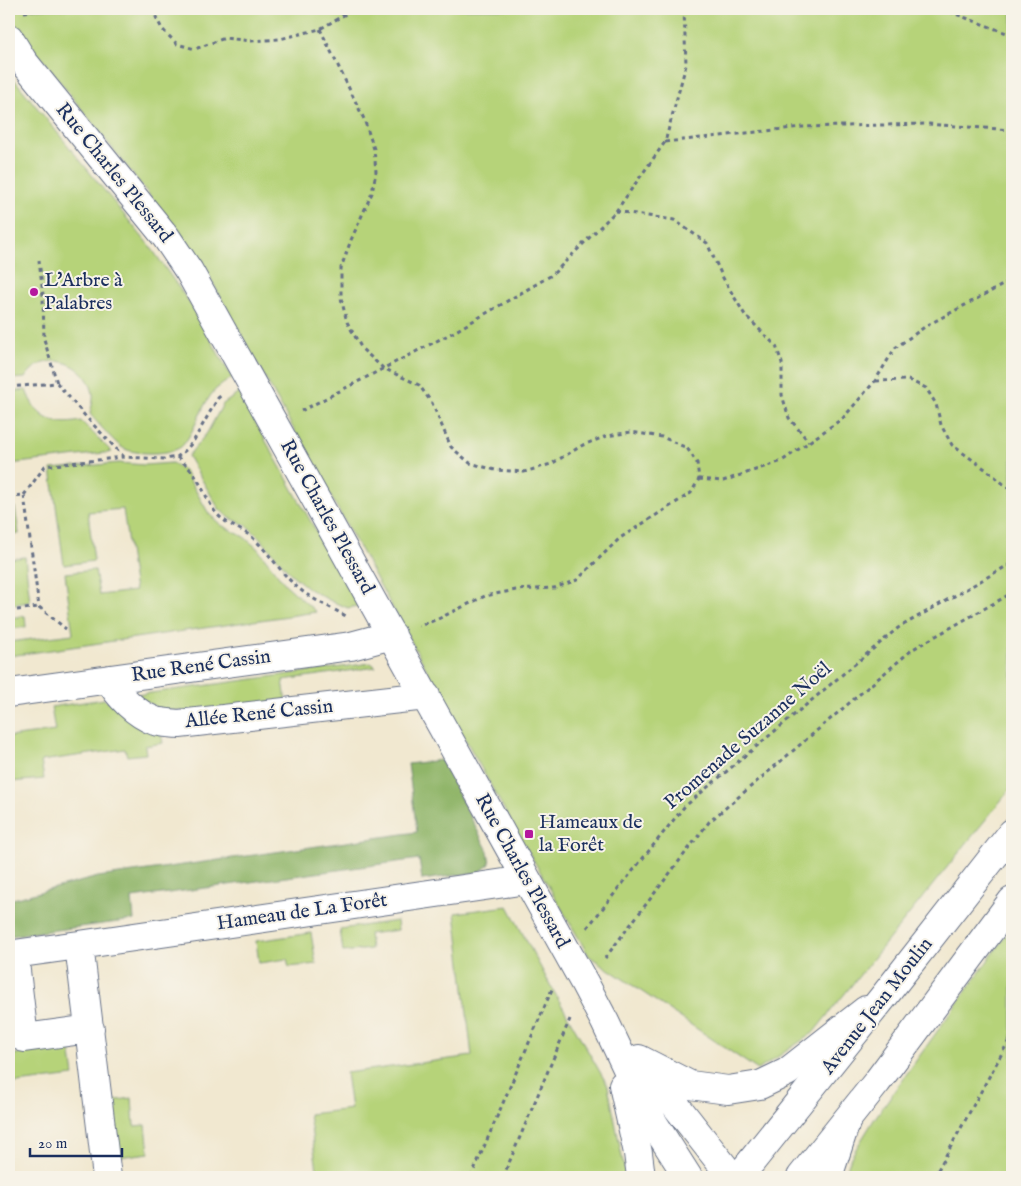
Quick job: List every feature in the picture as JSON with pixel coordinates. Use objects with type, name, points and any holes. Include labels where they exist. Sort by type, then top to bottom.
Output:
[{"type":"street","name":"Rue Charles Plessard","points":[[9,38],[23,61],[166,237],[189,271],[585,984],[651,1119],[688,1177]]},
{"type":"street","name":"Rue René Cassin","points":[[9,693],[351,646],[392,635]]},
{"type":"street","name":"Allée René Cassin","points":[[109,679],[122,697],[137,710],[156,721],[179,724],[426,696]]},
{"type":"street","name":"Avenue Jean Moulin","points":[[739,1177],[1012,833]]},
{"type":"street","name":"Hameau de La Forêt","points":[[90,1029],[24,1038],[14,954],[526,880]]},
{"type":"street","points":[[801,1177],[848,1119],[1012,901]]},
{"type":"street","points":[[79,945],[107,1177]]},
{"type":"street","points":[[639,1059],[690,1085],[728,1090],[760,1085],[787,1072],[885,995]]},
{"type":"street","name":"Rue Charles Plessard","points":[[605,1022],[639,1059],[732,1177]]},
{"type":"street","points":[[605,1022],[626,1096],[641,1177]]},
{"type":"street","points":[[828,1177],[848,1119]]},
{"type":"path","points":[[18,13],[46,9]]},
{"type":"path","points":[[152,9],[162,29],[177,44],[195,49],[225,38],[250,41],[280,39],[320,29],[354,9]]},
{"type":"path","points":[[275,424],[454,332],[552,274],[616,211],[665,142],[686,65],[684,9]]},
{"type":"path","points":[[942,9],[1012,35]]},
{"type":"path","points":[[320,29],[364,119],[374,150],[376,172],[372,193],[341,268],[341,298],[347,322],[362,349],[383,368],[418,385],[432,403],[451,447],[470,463],[495,470],[524,472],[551,464],[583,445],[607,436],[631,432],[662,437],[687,448],[698,463],[699,479],[691,493],[620,538],[577,580],[554,588],[516,590],[485,596],[438,619],[392,635]]},
{"type":"path","points":[[665,142],[802,126],[927,124],[1012,130]]},
{"type":"path","points":[[616,211],[674,220],[707,243],[723,278],[745,315],[776,346],[782,363],[782,395],[790,418],[809,442]]},
{"type":"path","points":[[39,260],[43,296],[44,339],[57,383],[124,457]]},
{"type":"path","points":[[699,479],[723,481],[782,461],[843,418],[875,381],[895,348],[926,326],[1012,280]]},
{"type":"path","points":[[66,629],[39,607],[24,494],[45,466],[124,457],[164,459],[176,457],[187,450],[218,398],[232,387],[250,378]]},
{"type":"path","points":[[875,381],[908,380],[926,388],[936,404],[940,425],[952,445],[1012,491]]},
{"type":"path","points":[[9,386],[57,383]]},
{"type":"path","points":[[176,457],[188,467],[197,479],[216,514],[228,524],[245,532],[258,542],[284,574],[302,591],[346,616]]},
{"type":"path","points":[[9,496],[24,494]]},
{"type":"path","name":"Promenade Suzanne Noël","points":[[471,1177],[567,953],[684,807],[898,628],[1012,563]]},
{"type":"path","points":[[503,1177],[585,984],[709,822],[914,649],[1012,593]]},
{"type":"path","points":[[9,611],[39,607]]},
{"type":"path","points":[[934,1177],[1012,1035]]},
{"type":"green space","points":[[9,9],[1012,9],[1012,787],[813,1033],[758,1070],[589,956],[505,811],[199,258],[9,17]]},
{"type":"green space","points":[[9,73],[152,249],[193,308],[232,378],[216,389],[211,395],[188,438],[179,448],[172,451],[147,453],[131,451],[121,447],[90,414],[93,394],[83,373],[64,362],[53,361],[43,363],[33,369],[25,378],[9,379]]},
{"type":"green space","points":[[26,390],[35,407],[46,418],[62,422],[81,421],[112,452],[9,464],[9,392]]},
{"type":"green space","points":[[239,393],[358,606],[348,608],[333,602],[309,589],[291,574],[246,525],[230,518],[219,509],[188,456],[207,433],[223,404]]},
{"type":"green space","points":[[119,463],[145,465],[172,463],[184,470],[209,514],[221,525],[244,537],[257,548],[285,584],[316,612],[9,656],[9,642],[73,634],[65,573],[95,570],[99,595],[135,591],[123,509],[88,512],[94,561],[64,565],[51,469]]},
{"type":"green space","points":[[15,507],[19,534],[9,535],[9,508]]},
{"type":"green space","points":[[25,557],[30,602],[9,605],[9,559]]},
{"type":"green space","points":[[25,616],[26,627],[9,629],[9,618]]},
{"type":"green space","points":[[371,663],[376,667],[283,680],[286,701],[193,712],[159,709],[136,695]]},
{"type":"green space","points":[[104,699],[136,720],[161,733],[163,743],[145,746],[146,754],[127,756],[125,749],[41,761],[44,779],[9,782],[9,737],[55,731],[51,707]]},
{"type":"green space","points":[[441,760],[488,851],[490,864],[480,872],[422,880],[419,859],[132,898],[134,920],[9,936],[9,900],[98,877],[417,832],[408,764]]},
{"type":"green space","points":[[508,906],[549,983],[608,1086],[626,1177],[318,1177],[309,1114],[351,1109],[346,1073],[472,1056],[455,913]]},
{"type":"green space","points":[[397,921],[398,930],[369,934],[371,949],[343,952],[340,929]]},
{"type":"green space","points":[[1012,927],[1012,1177],[844,1177],[851,1157],[875,1118]]},
{"type":"green space","points":[[311,933],[316,964],[289,967],[287,959],[259,963],[256,941]]},
{"type":"green space","points":[[70,1047],[74,1076],[9,1084],[9,1055]]},
{"type":"green space","points":[[132,1098],[134,1126],[146,1125],[149,1153],[118,1157],[111,1101]]},
{"type":"place","name":"L'Arbre à Palabres","points":[[34,292]]},
{"type":"place","name":"Hameaux de la Forêt","points":[[529,834]]}]
